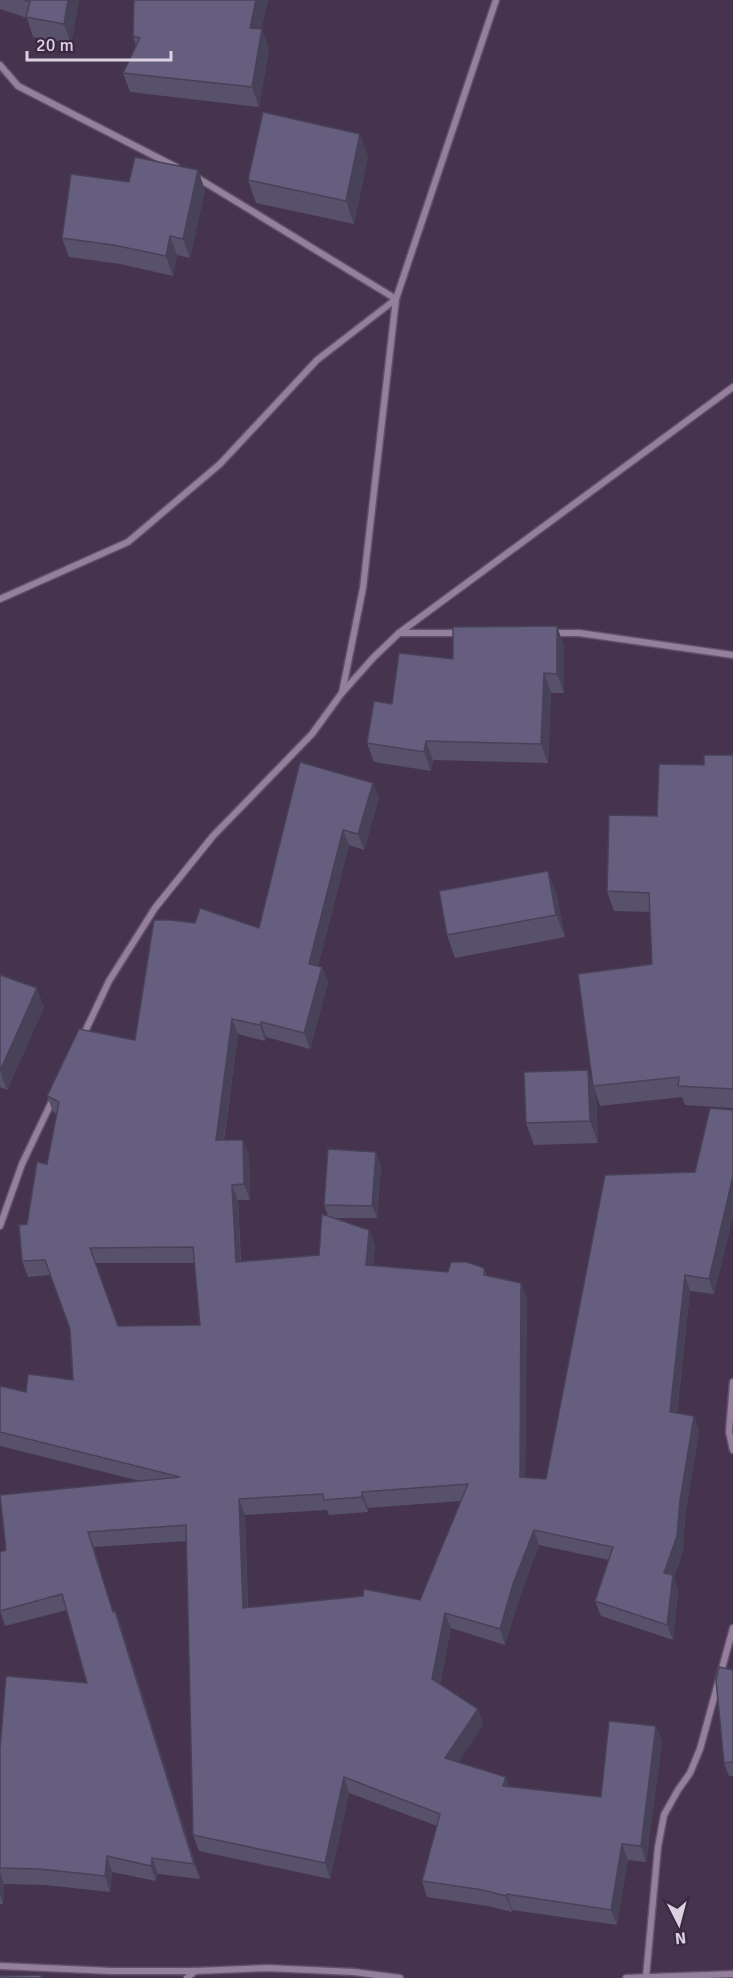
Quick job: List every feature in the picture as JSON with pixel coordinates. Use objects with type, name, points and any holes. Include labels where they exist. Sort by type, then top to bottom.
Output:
[{"type":"street","points":[[341,694],[363,588],[396,299],[496,0]]},
{"type":"street","points":[[0,65],[18,86],[182,170]]},
{"type":"street","points":[[192,176],[396,299]]},
{"type":"street","points":[[0,599],[128,542],[220,464],[317,360],[396,299]]},
{"type":"street","points":[[78,1046],[109,981],[155,908],[213,836],[312,734],[341,694],[373,658],[399,633],[733,387]]},
{"type":"street","points":[[399,633],[471,633]]},
{"type":"street","points":[[543,633],[579,633],[733,655]]},
{"type":"street","points":[[0,1226],[22,1164],[58,1089]]},
{"type":"street","points":[[733,1382],[729,1432],[733,1450]]},
{"type":"street","points":[[646,1977],[658,1847],[664,1815],[690,1773],[700,1749],[733,1628]]},
{"type":"street","points":[[0,1966],[112,1971],[267,1968],[354,1972],[400,1978]]},
{"type":"street","points":[[187,1978],[195,1971]]},
{"type":"street","points":[[626,1978],[733,1974]]},
{"type":"building","points":[[24,0],[68,0],[64,24],[26,17],[30,2]]},
{"type":"building","points":[[134,0],[256,0],[250,28],[262,29],[252,87],[123,73],[140,38],[133,36]]},
{"type":"building","points":[[263,112],[360,134],[346,201],[248,180]]},
{"type":"building","points":[[135,157],[198,170],[183,239],[170,236],[166,256],[113,245],[62,238],[71,174],[129,182]]},
{"type":"building","points":[[557,626],[557,674],[544,673],[541,744],[426,741],[424,752],[367,743],[374,701],[392,704],[399,653],[453,659],[453,627]]},
{"type":"building","points":[[704,755],[733,755],[733,1089],[678,1086],[679,1077],[593,1086],[578,974],[652,964],[649,893],[607,891],[609,815],[657,816],[659,764],[704,765]]},
{"type":"building","points":[[300,762],[373,783],[358,834],[343,830],[309,964],[322,967],[304,1033],[261,1022],[260,1025],[232,1019],[216,1140],[243,1140],[244,1184],[232,1185],[236,1262],[319,1255],[322,1214],[369,1230],[366,1265],[448,1272],[451,1262],[467,1262],[484,1268],[484,1275],[521,1283],[520,1477],[546,1479],[605,1175],[695,1172],[710,1108],[733,1110],[733,1176],[709,1279],[685,1275],[670,1412],[694,1416],[680,1500],[677,1536],[664,1573],[673,1575],[667,1625],[595,1601],[613,1547],[534,1530],[513,1584],[500,1629],[445,1613],[432,1679],[478,1709],[445,1758],[506,1777],[503,1786],[601,1797],[609,1721],[656,1726],[641,1846],[622,1844],[611,1910],[507,1894],[506,1896],[483,1890],[422,1881],[440,1814],[344,1777],[325,1863],[193,1835],[186,1525],[88,1532],[194,1864],[152,1858],[151,1866],[107,1856],[105,1876],[40,1869],[0,1868],[0,1749],[6,1676],[87,1683],[62,1594],[0,1611],[0,1552],[6,1550],[0,1495],[180,1477],[0,1432],[0,1386],[26,1392],[28,1374],[73,1380],[70,1329],[45,1260],[22,1261],[19,1225],[27,1224],[37,1162],[47,1164],[59,1102],[47,1096],[79,1029],[135,1040],[154,920],[195,923],[200,908],[259,928]],"holes":[[[193,1247],[200,1325],[118,1326],[90,1248]],[[468,1484],[420,1600],[364,1589],[363,1596],[243,1608],[239,1499],[323,1494],[324,1500],[362,1497],[362,1492]]]},
{"type":"building","points":[[548,871],[556,915],[447,935],[439,891]]},
{"type":"building","points":[[0,975],[37,988],[0,1071]]},
{"type":"building","points":[[588,1070],[590,1121],[526,1123],[524,1072]]},
{"type":"building","points":[[328,1149],[376,1152],[372,1206],[324,1205]]},
{"type":"building","points":[[719,1667],[733,1670],[733,1762],[724,1763],[716,1680]]},
{"type":"building","points":[[41,1975],[41,1978],[0,1978],[0,1976]]}]
